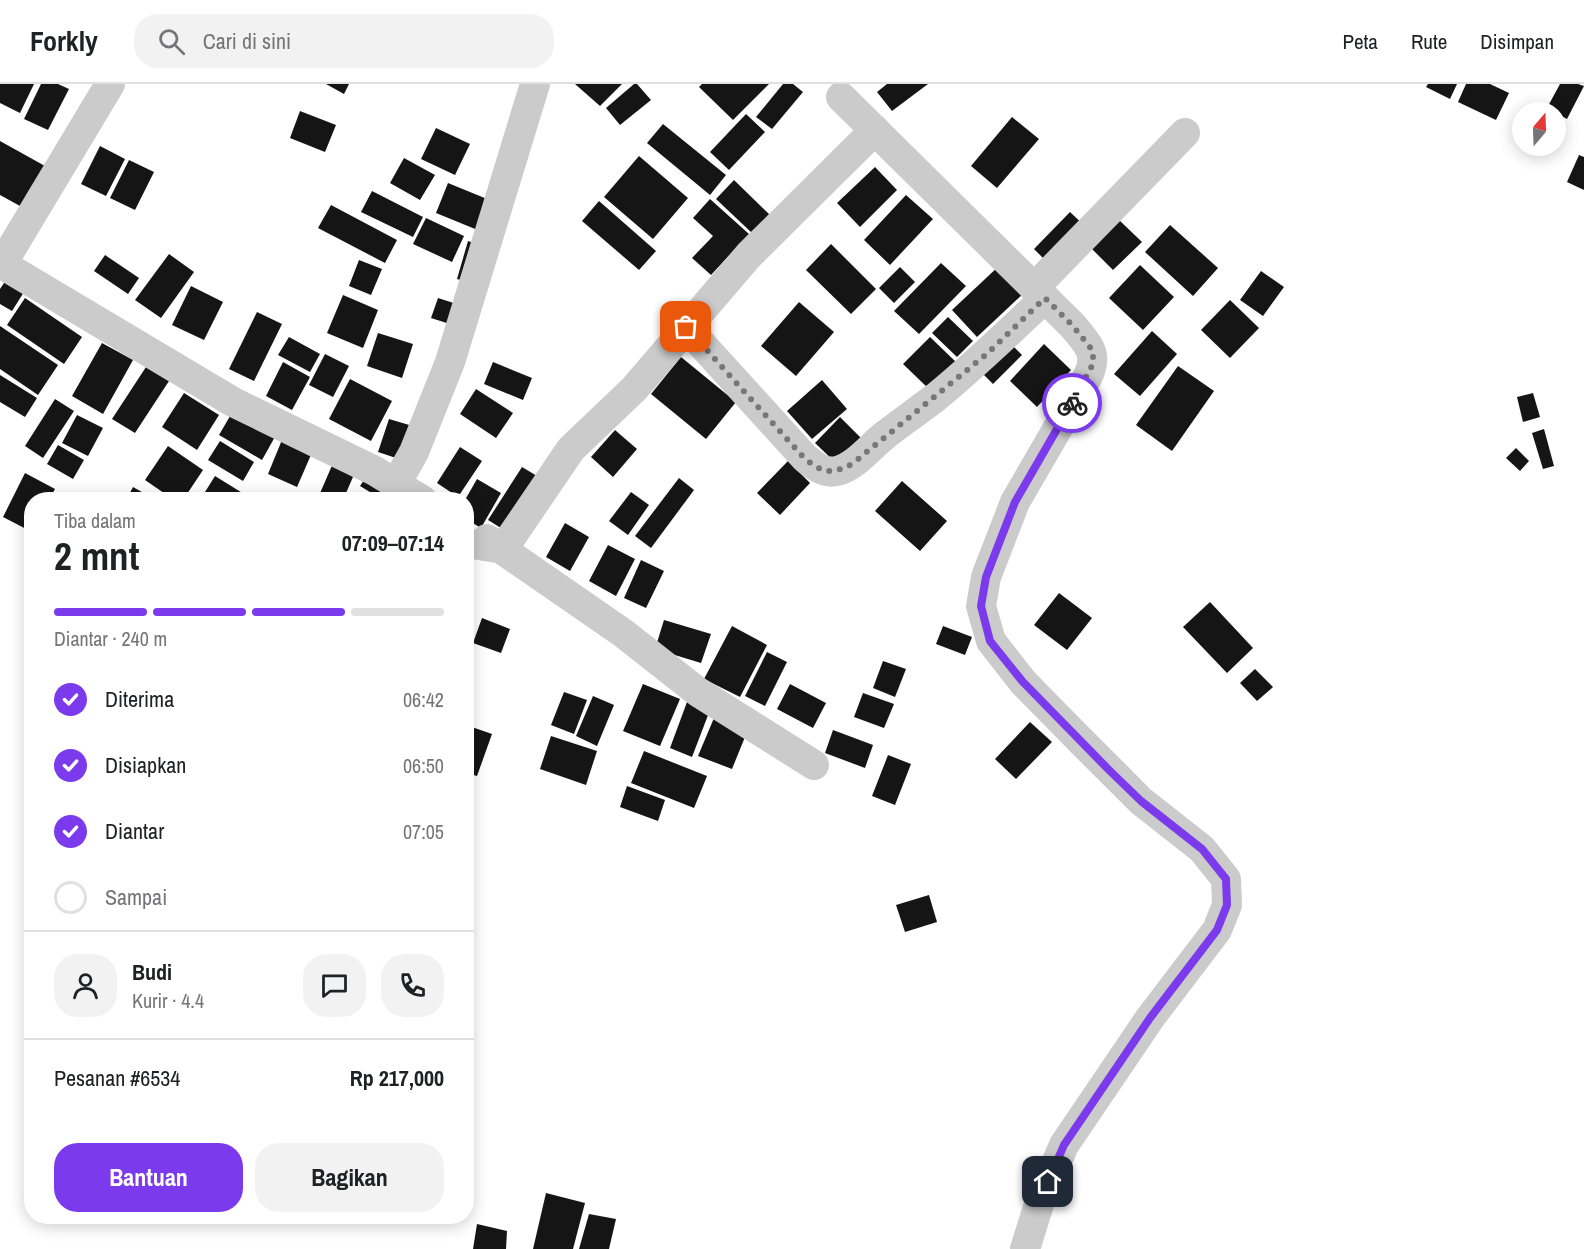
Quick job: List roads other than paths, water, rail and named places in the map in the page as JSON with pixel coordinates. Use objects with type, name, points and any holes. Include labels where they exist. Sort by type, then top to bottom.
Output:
[{"type":"street","points":[[110,84],[1,263],[233,402],[375,471],[409,492]]},
{"type":"street","points":[[396,484],[414,452],[450,362],[535,84]]},
{"type":"street","points":[[841,88],[875,130],[1073,326],[1093,351],[1093,364],[1015,502],[986,577],[981,606],[990,641],[1023,682],[1141,801],[1202,849],[1226,879],[1227,905],[1217,930],[1150,1018],[1064,1145],[1041,1201],[1025,1249]]},
{"type":"street","points":[[503,549],[571,449],[634,389],[749,255],[875,130]]},
{"type":"street","points":[[686,327],[805,459],[828,472],[840,470],[852,464],[988,353],[1185,133]]},
{"type":"street","points":[[474,532],[503,549],[623,633],[698,692],[814,765]]},
{"type":"street","points":[[474,544],[503,549]]}]
